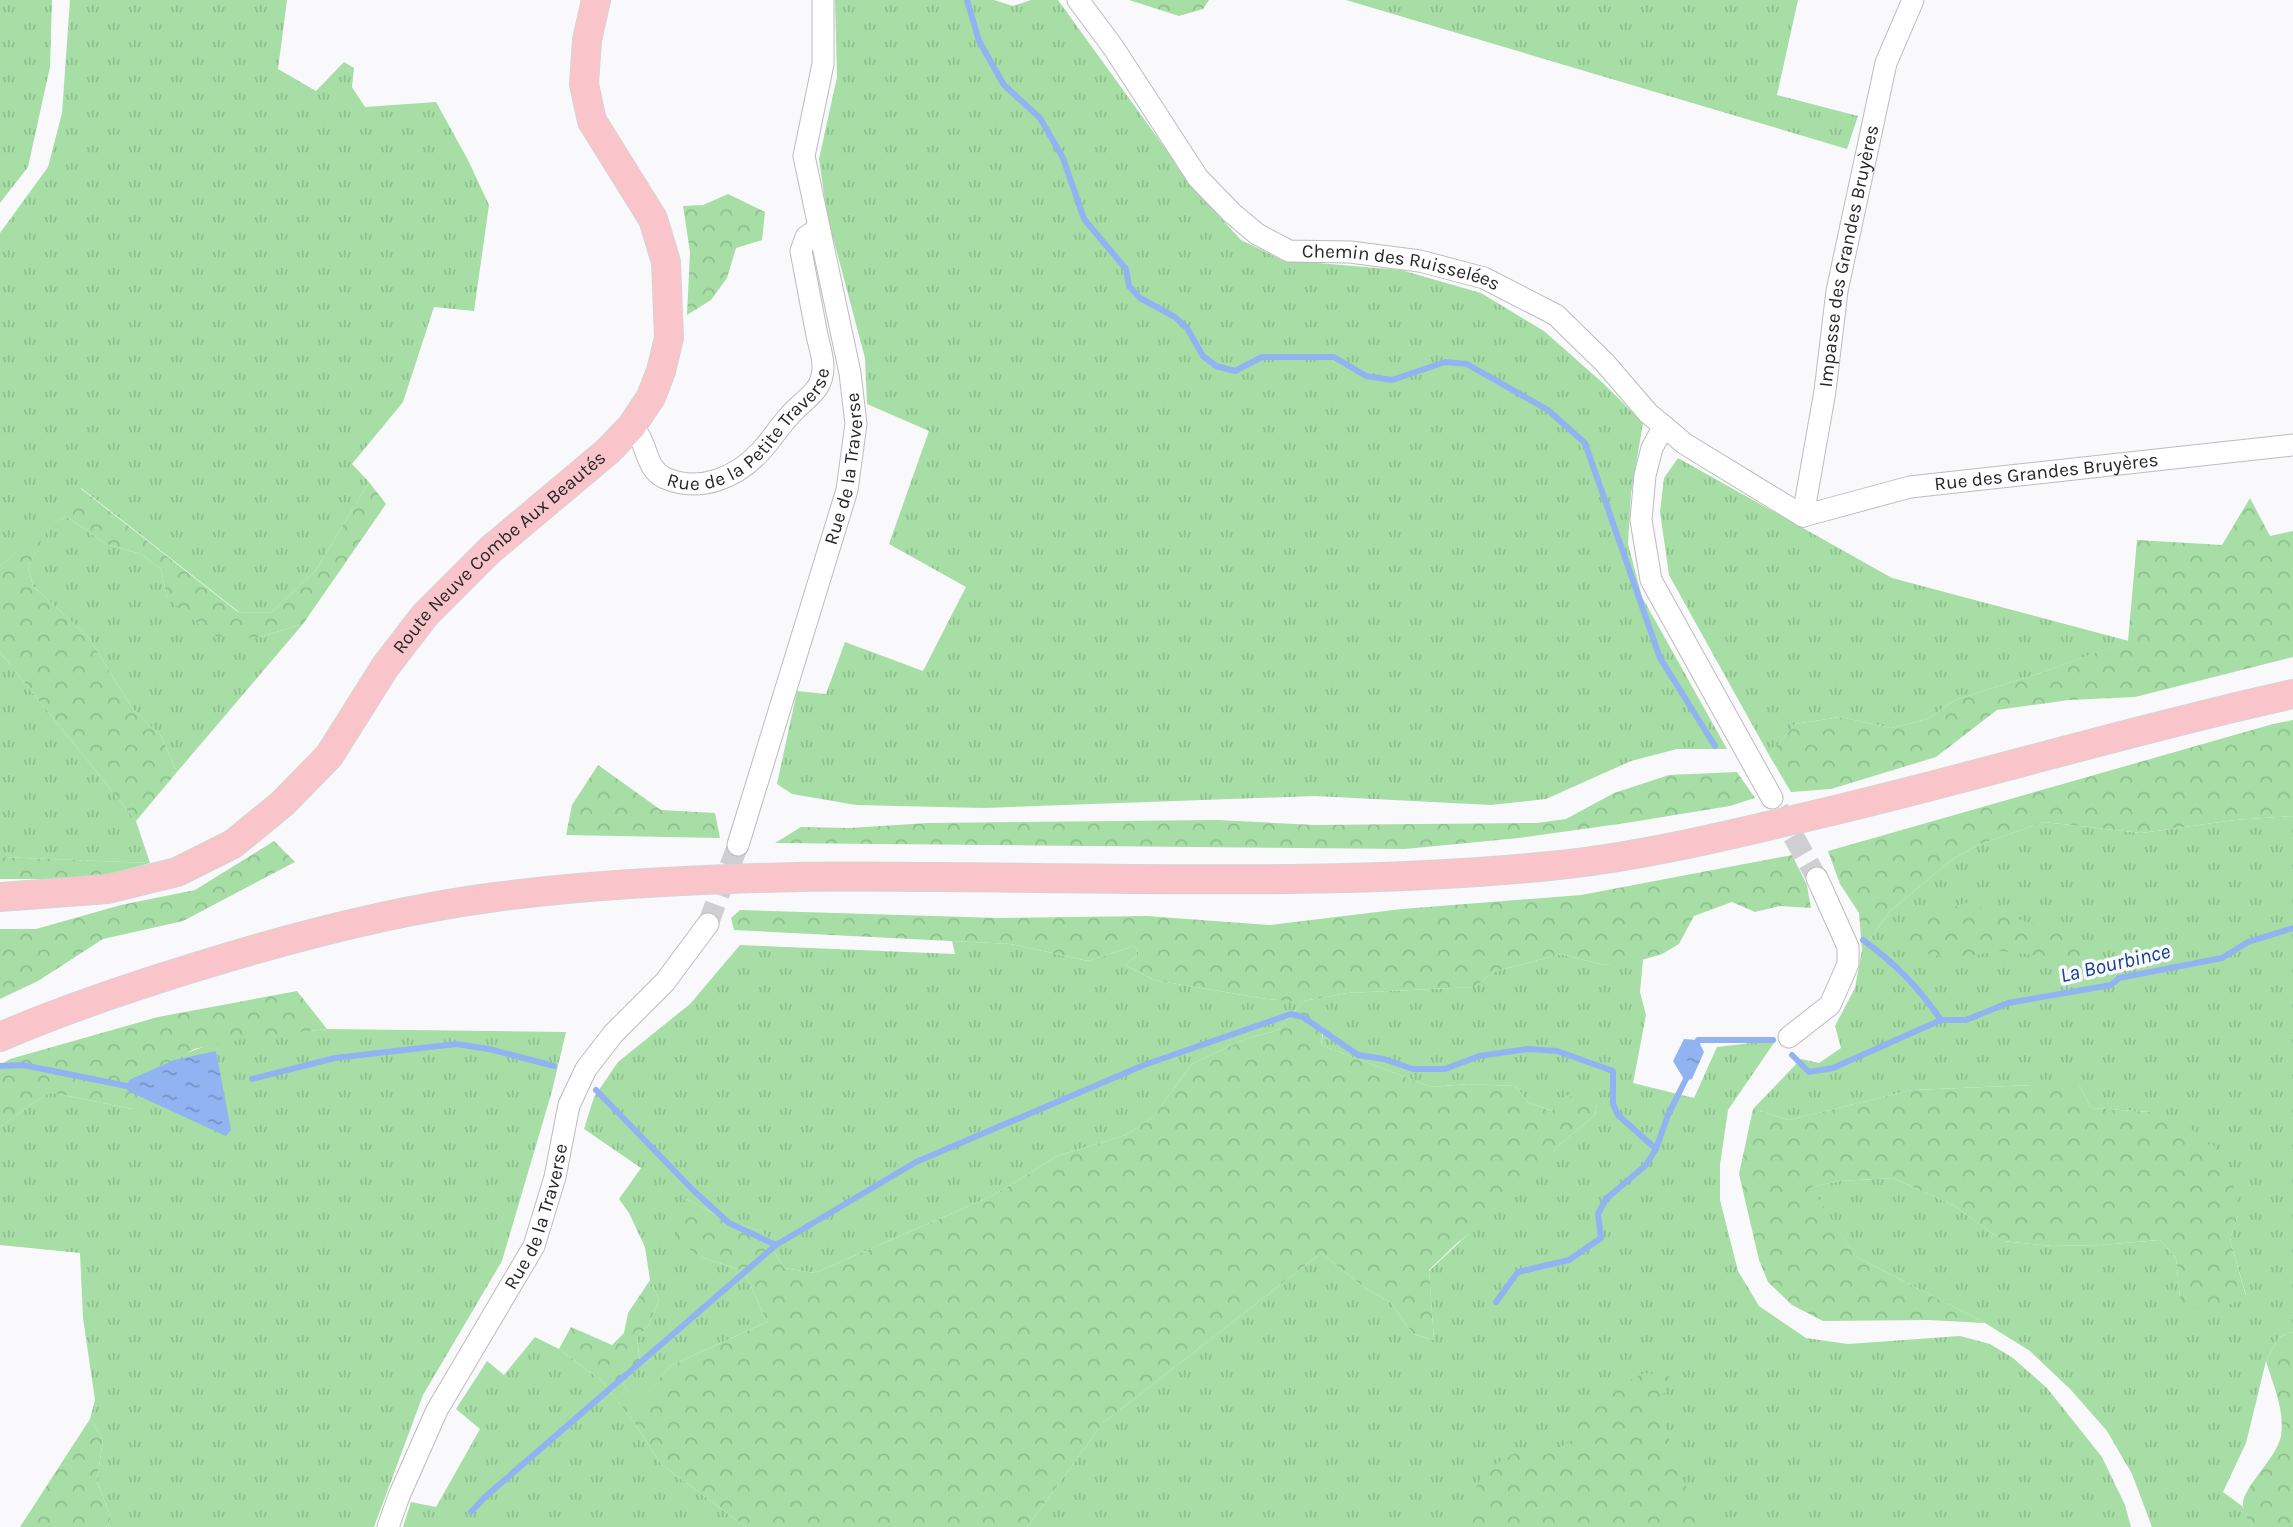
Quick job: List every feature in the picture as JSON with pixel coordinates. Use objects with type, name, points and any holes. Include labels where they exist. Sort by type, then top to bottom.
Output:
[{"type":"main road","name":"Route Neuve Combe Aux Beautés","points":[[0,897],[108,889],[177,872],[233,844],[283,803],[329,756],[385,667],[425,615],[490,550],[608,451],[631,427],[651,397],[669,338],[666,262],[653,219],[592,121],[584,84],[587,40],[596,0]]},
{"type":"main road","points":[[0,1037],[149,981],[268,945],[377,918],[494,898],[643,884],[803,877],[1293,879],[1434,875],[1557,865],[1700,842],[1845,808],[2206,713],[2293,694]]},
{"type":"street","name":"Rue de la Traverse","points":[[738,845],[847,490],[856,424],[849,373],[804,156],[823,64],[824,0]]},
{"type":"street","name":"Chemin des Ruisselées","points":[[1078,0],[1113,47],[1198,178],[1257,234],[1289,251],[1350,253],[1420,261],[1484,278],[1556,315],[1605,363],[1648,413],[1685,444],[1803,516]]},
{"type":"street","name":"Impasse des Grandes Bruyères","points":[[1803,516],[1825,391],[1840,278],[1886,62],[1913,0]]},
{"type":"street","name":"Rue de la Petite Traverse","points":[[631,427],[638,432],[642,440],[650,465],[663,477],[691,486],[708,485],[725,477],[758,453],[819,387],[823,367],[801,251],[806,237],[819,228]]},
{"type":"street","points":[[1664,426],[1652,449],[1645,475],[1641,520],[1651,580],[1772,798]]},
{"type":"street","name":"Rue des Grandes Bruyères","points":[[1803,516],[1910,487],[2293,445]]},
{"type":"street","points":[[1789,1037],[1830,1005],[1848,964],[1848,947],[1816,878]]},
{"type":"street","name":"Rue de la Traverse","points":[[388,1527],[437,1410],[534,1247],[555,1177],[569,1105],[586,1069],[613,1034],[665,982],[708,924]]},
{"type":"green space","points":[[0,0],[52,0],[50,67],[28,167],[0,203]]},
{"type":"green space","points":[[70,0],[287,0],[278,69],[316,91],[344,62],[354,68],[352,87],[365,107],[436,102],[489,205],[474,311],[434,307],[403,402],[352,464],[369,482],[316,570],[271,613],[239,612],[81,488],[53,522],[67,517],[106,544],[141,554],[161,569],[167,598],[257,638],[303,624],[177,772],[161,736],[132,708],[89,638],[33,586],[28,567],[50,524],[0,566],[0,233],[48,167],[62,113]]},
{"type":"green space","points":[[835,0],[994,0],[1013,6],[1031,0],[1058,0],[1196,191],[1241,240],[1282,260],[1401,270],[1481,293],[1544,331],[1643,423],[1631,494],[1628,544],[1642,597],[1727,749],[1677,749],[1631,761],[1546,799],[1491,805],[1315,796],[984,808],[856,805],[792,794],[777,784],[797,691],[826,694],[845,642],[923,671],[966,587],[889,544],[929,431],[867,404],[865,358],[827,215],[819,159],[837,77]]},
{"type":"green space","points":[[1129,0],[1209,0],[1203,9],[1179,16]]},
{"type":"green space","points":[[1346,0],[1798,0],[1777,95],[1858,116],[1847,149]]},
{"type":"green space","points":[[728,194],[765,212],[762,240],[736,248],[727,278],[711,300],[687,315],[690,252],[683,206],[703,205]]},
{"type":"green space","points":[[1678,458],[1892,578],[2129,641],[1955,700],[1927,719],[1891,728],[1840,717],[1795,724],[1769,755],[1669,575],[1660,512],[1664,478]]},
{"type":"green space","points":[[369,482],[386,504],[303,624],[257,638],[213,636],[167,598],[161,569],[141,554],[106,544],[67,517],[51,523],[28,567],[33,586],[89,638],[132,708],[161,736],[177,772],[136,821],[0,652],[0,566],[51,522],[80,488],[238,612],[271,613],[316,570]]},
{"type":"green space","points":[[2250,498],[2270,536],[2293,531],[2293,657],[2135,697],[2069,700],[1997,710],[1936,757],[1831,789],[1791,792],[1769,755],[1795,724],[1840,717],[1891,728],[1927,719],[1955,700],[2128,641],[2137,540],[2222,545]]},
{"type":"green space","points":[[0,652],[136,821],[150,863],[0,857]]},
{"type":"green space","points":[[2293,720],[2293,816],[2235,820],[2141,833],[2044,822],[1980,844],[1953,859],[1890,911],[1862,950],[1859,913],[1840,884],[1828,851]]},
{"type":"green space","points":[[598,765],[661,810],[715,813],[720,838],[566,835],[572,805]]},
{"type":"green space","points":[[1737,772],[1755,798],[1730,806],[1626,823],[1519,838],[1405,849],[775,843],[801,827],[849,828],[928,823],[1218,820],[1314,825],[1537,823],[1566,819],[1614,793],[1669,775]]},
{"type":"green space","points":[[2293,816],[2293,1332],[2279,1337],[2266,1361],[2246,1443],[2223,1492],[2242,1506],[2252,1527],[2152,1527],[2132,1474],[2107,1431],[2071,1390],[2030,1351],[1985,1323],[1855,1256],[1810,1187],[1840,1181],[1893,1178],[1953,1205],[2003,1241],[2052,1246],[2160,1240],[2176,1258],[2180,1298],[2246,1295],[2230,1240],[2238,1215],[2150,1112],[2091,1108],[2079,1085],[1911,1090],[1789,1120],[1753,1109],[1801,1059],[1819,1063],[1841,1048],[1835,1026],[1855,988],[1862,950],[1890,911],[1953,859],[1980,844],[2044,822],[2141,833],[2235,820]]},
{"type":"green space","points":[[274,841],[295,862],[183,921],[103,939],[38,981],[0,999],[0,929],[36,929],[121,905],[195,890]]},
{"type":"green space","points":[[1792,855],[1807,885],[1811,908],[1780,906],[1755,912],[1732,902],[1694,916],[1679,944],[1662,954],[1632,963],[1604,965],[1561,954],[1493,972],[1474,987],[1347,993],[1304,1001],[1322,1025],[1321,1045],[1431,1087],[1468,1084],[1515,1086],[1529,1103],[1552,1111],[1566,1095],[1597,1104],[1595,1115],[1559,1145],[1514,1198],[1456,1244],[1429,1270],[1434,1340],[1413,1334],[1391,1303],[1364,1287],[1321,1253],[1103,1423],[1027,1527],[746,1527],[661,1464],[602,1381],[559,1349],[571,1327],[612,1345],[624,1333],[628,1313],[650,1280],[659,1300],[648,1326],[637,1338],[640,1362],[623,1384],[638,1406],[670,1366],[767,1322],[744,1271],[700,1257],[675,1238],[685,1219],[685,1198],[728,1222],[762,1231],[784,1268],[815,1273],[994,1195],[1057,1156],[1126,1135],[1153,1117],[1192,1064],[1245,1039],[1278,1030],[1303,1002],[1266,999],[1154,980],[1125,965],[1139,954],[1134,946],[1088,961],[1011,944],[734,930],[731,918],[740,910],[999,918],[1147,916],[1269,925],[1402,909],[1581,895]]},
{"type":"green space","points":[[0,857],[150,863],[110,874],[56,879],[0,879]]},
{"type":"green space","points":[[1965,903],[2057,931],[2093,957],[2063,959],[2003,951],[1950,958],[1897,949],[1898,930]]},
{"type":"green space","points":[[952,941],[1011,944],[1088,961],[1134,946],[1139,954],[1125,965],[1154,980],[1266,999],[1304,1001],[1278,1030],[1245,1039],[1192,1064],[1153,1117],[1126,1135],[1057,1156],[994,1195],[815,1273],[784,1268],[762,1231],[728,1222],[685,1198],[700,1257],[744,1271],[767,1322],[670,1366],[638,1407],[623,1384],[640,1362],[637,1338],[648,1326],[659,1300],[650,1280],[645,1247],[629,1213],[619,1199],[641,1168],[584,1129],[594,1097],[618,1062],[690,1004],[740,945],[955,954]]},
{"type":"green space","points":[[1561,954],[1604,965],[1643,960],[1640,992],[1646,1015],[1633,1083],[1694,1098],[1717,1047],[1776,1040],[1728,1110],[1720,1165],[1720,1200],[1738,1271],[1759,1306],[1806,1338],[1848,1344],[1960,1336],[1990,1344],[2013,1358],[2047,1388],[2102,1457],[2125,1505],[2131,1527],[1027,1527],[1103,1423],[1321,1253],[1364,1287],[1391,1303],[1413,1334],[1434,1340],[1429,1271],[1559,1145],[1595,1115],[1597,1104],[1553,1111],[1529,1103],[1515,1086],[1468,1084],[1431,1087],[1321,1045],[1324,1029],[1304,1001],[1347,993],[1474,987],[1493,972]]},
{"type":"green space","points":[[297,991],[327,1029],[248,1038],[194,1049],[161,1070],[152,1104],[132,1109],[49,1092],[0,1127],[0,1065],[10,1059],[158,1017]]},
{"type":"green space","points":[[327,1029],[566,1032],[552,1091],[502,1261],[423,1395],[374,1527],[106,1527],[111,1518],[97,1481],[103,1439],[90,1419],[95,1400],[83,1318],[80,1253],[0,1245],[0,1127],[49,1092],[132,1109],[161,1070],[196,1049],[240,1038]]},
{"type":"green space","points":[[2079,1085],[2091,1108],[2150,1112],[2188,1127],[2214,1146],[2233,1182],[2238,1215],[2230,1240],[2246,1296],[2224,1307],[2176,1307],[2180,1298],[2176,1258],[2160,1240],[2052,1246],[2003,1241],[1953,1205],[1893,1178],[1840,1181],[1811,1187],[1855,1256],[1985,1323],[1928,1320],[1823,1321],[1792,1305],[1768,1282],[1759,1260],[1739,1174],[1753,1109],[1789,1120],[1911,1090]]},
{"type":"green space","points":[[2293,1332],[2293,1527],[2252,1527],[2243,1507],[2244,1500],[2252,1483],[2273,1455],[2282,1426],[2280,1407],[2266,1361],[2279,1337]]},
{"type":"green space","points":[[535,1337],[559,1349],[602,1381],[661,1464],[746,1527],[403,1527],[411,1502],[436,1507],[480,1429],[456,1409],[487,1361],[504,1375]]},
{"type":"green space","points":[[1644,1373],[1673,1377],[1658,1403],[1678,1469],[1705,1527],[1469,1527],[1463,1515],[1484,1471],[1533,1443],[1546,1455],[1571,1441],[1575,1419],[1592,1399]]},
{"type":"green space","points":[[90,1419],[103,1439],[97,1481],[111,1518],[106,1527],[20,1527]]},
{"type":"water","points":[[1684,1039],[1698,1040],[1704,1052],[1692,1079],[1685,1081],[1673,1061]]},
{"type":"water","points":[[216,1051],[231,1130],[226,1136],[128,1091],[126,1087],[129,1080],[174,1060]]},
{"type":"waterway","points":[[967,0],[979,41],[1004,85],[1040,118],[1063,158],[1084,219],[1126,269],[1129,286],[1140,298],[1175,317],[1187,328],[1203,356],[1216,366],[1235,371],[1262,357],[1334,357],[1366,376],[1392,380],[1445,362],[1467,364],[1548,410],[1585,443],[1660,658],[1715,746]]},
{"type":"waterway","name":"La Bourbince","points":[[1792,1055],[1809,1072],[1833,1068],[1941,1020],[1966,1020],[2008,1003],[2111,985],[2119,978],[2222,958],[2248,942],[2293,928]]},
{"type":"waterway","points":[[1863,940],[1906,977],[1941,1020]]},
{"type":"waterway","points":[[471,1512],[776,1245],[916,1162],[1144,1065],[1291,1014],[1303,1017],[1358,1055],[1384,1059],[1413,1069],[1445,1069],[1479,1056],[1528,1049],[1557,1051],[1613,1071],[1613,1104],[1618,1115],[1656,1149]]},
{"type":"waterway","points":[[1696,1048],[1698,1040],[1773,1040]]},
{"type":"waterway","points":[[252,1079],[335,1058],[456,1044],[489,1049],[554,1066]]},
{"type":"waterway","points":[[0,1066],[23,1065],[132,1087]]},
{"type":"waterway","points":[[1496,1302],[1518,1272],[1569,1260],[1601,1238],[1598,1214],[1606,1199],[1646,1165],[1656,1149],[1668,1115],[1688,1075]]},
{"type":"waterway","points":[[596,1090],[695,1192],[729,1223],[776,1245]]},
{"type":"tunnel","points":[[1778,809],[1817,878]]},
{"type":"tunnel","points":[[708,924],[738,845]]}]
